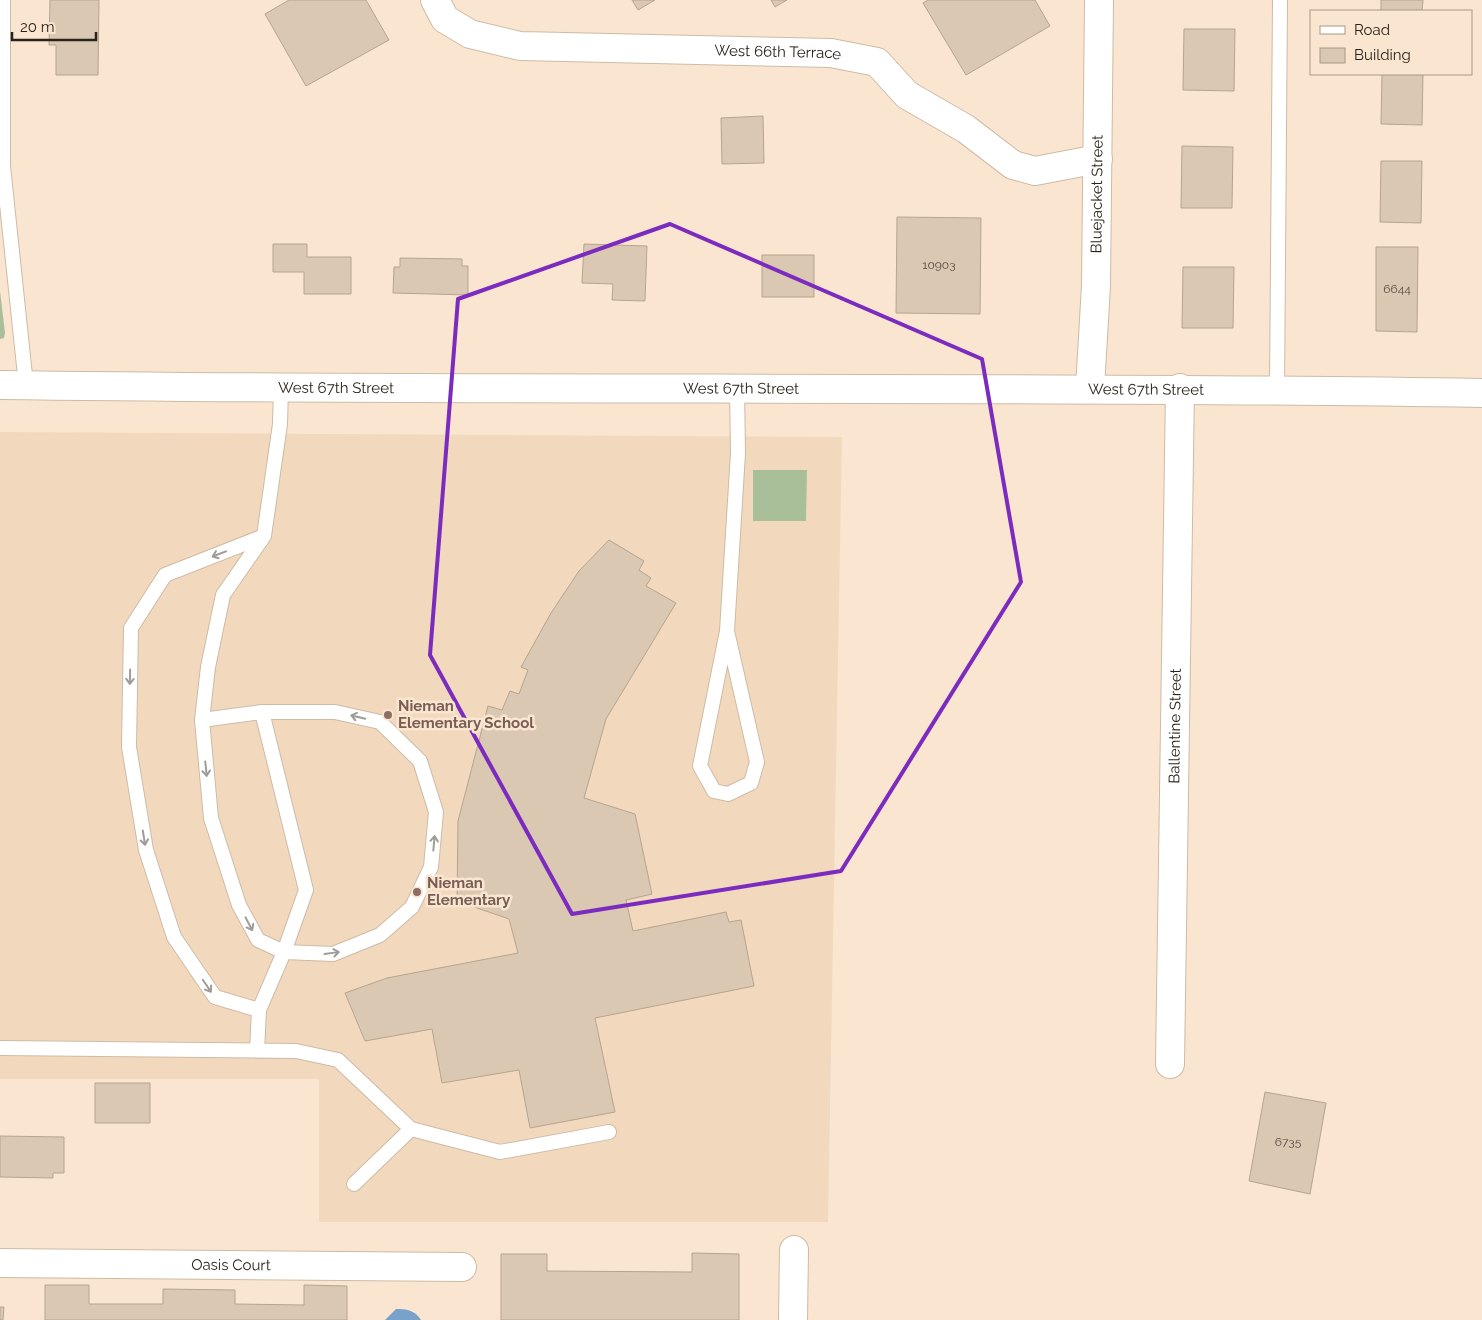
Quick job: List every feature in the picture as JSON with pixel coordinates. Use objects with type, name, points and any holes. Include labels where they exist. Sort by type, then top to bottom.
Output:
[{"type":"street","name":"West 66th Terrace","points":[[435,0],[445,18],[470,34],[520,46],[831,53],[877,62],[907,94],[966,129],[1013,165],[1035,171],[1098,159]]},
{"type":"street","name":"Bluejacket Street","points":[[1090,388],[1096,286],[1099,0]]},
{"type":"street","name":"West 67th Street","points":[[13,385],[281,388],[1180,388],[1482,393]]},
{"type":"street","name":"Ballentine Street","points":[[1170,1064],[1180,388]]},
{"type":"street","points":[[793,1320],[794,1250]]},
{"type":"street","name":"Oasis Court","points":[[0,1262],[462,1267]]},
{"type":"lane","points":[[3,0],[2,166],[13,385]]},
{"type":"lane","points":[[1277,390],[1280,0]]},
{"type":"lane","points":[[202,720],[262,712],[335,712],[380,722],[420,760],[436,812],[431,868],[412,907],[380,934],[333,954],[284,952],[258,940],[239,905],[212,818],[202,720],[208,667],[222,595],[264,536],[280,424],[281,388]]},
{"type":"lane","points":[[727,632],[758,762],[751,783],[728,794],[714,791],[700,766],[727,632],[738,453],[737,388]]},
{"type":"lane","points":[[259,1010],[215,997],[174,937],[146,850],[129,747],[132,628],[165,574],[264,536]]},
{"type":"lane","points":[[258,1051],[259,1010],[284,952],[306,890],[262,712]]},
{"type":"lane","points":[[0,1048],[296,1051],[338,1060],[411,1129],[500,1152],[609,1132]]},
{"type":"lane","points":[[354,1184],[411,1129]]},
{"type":"highlighted area","points":[[670,224],[982,359],[1021,582],[841,871],[572,914],[430,655],[458,299]]},
{"type":"shaded area","name":"Nieman Elementary","points":[[0,432],[842,437],[828,1222],[319,1222],[319,1079],[0,1079]]},
{"type":"green space","points":[[0,291],[5,333],[4,338],[0,339]]},
{"type":"green space","points":[[753,470],[807,470],[806,521],[753,521]]},
{"type":"water","points":[[396,1309],[410,1311],[421,1320],[385,1320]]},
{"type":"building","points":[[50,0],[99,0],[98,75],[56,75],[56,45],[49,45]]},
{"type":"building","points":[[289,0],[366,0],[389,40],[306,86],[265,14]]},
{"type":"building","points":[[632,0],[655,0],[638,10]]},
{"type":"building","points":[[771,0],[787,0],[775,7]]},
{"type":"building","points":[[928,0],[1035,0],[1050,26],[966,75],[923,3]]},
{"type":"building","points":[[1381,0],[1423,0],[1422,10],[1381,10]]},
{"type":"building","points":[[1184,29],[1235,29],[1234,91],[1183,90]]},
{"type":"building","points":[[1382,75],[1423,75],[1422,125],[1381,124]]},
{"type":"building","points":[[763,116],[764,163],[722,164],[721,118]]},
{"type":"building","points":[[1182,146],[1233,147],[1232,208],[1181,208]]},
{"type":"building","points":[[1381,161],[1422,161],[1421,223],[1380,222]]},
{"type":"building","points":[[897,217],[981,218],[980,314],[896,313]]},
{"type":"building","points":[[273,244],[307,244],[307,257],[351,257],[351,294],[304,294],[304,272],[273,272]]},
{"type":"building","points":[[584,244],[647,246],[645,301],[612,300],[613,284],[582,283]]},
{"type":"building","points":[[1376,247],[1418,247],[1417,332],[1376,331]]},
{"type":"building","points":[[762,255],[814,255],[814,297],[762,297]]},
{"type":"building","points":[[400,258],[462,259],[462,266],[468,266],[468,295],[393,293],[394,267],[400,267]]},
{"type":"building","points":[[1183,267],[1234,267],[1233,328],[1182,328]]},
{"type":"building","name":"Nieman Elementary School","points":[[609,540],[644,561],[639,570],[651,578],[646,586],[676,603],[606,719],[584,798],[635,814],[652,894],[626,900],[633,931],[726,912],[729,922],[741,920],[754,986],[595,1018],[615,1112],[530,1128],[519,1070],[442,1083],[432,1029],[365,1041],[345,993],[387,978],[518,953],[509,919],[457,901],[458,821],[488,706],[502,710],[510,691],[519,694],[528,670],[521,667],[551,613],[579,571]]},
{"type":"building","points":[[95,1083],[150,1083],[150,1123],[95,1123]]},
{"type":"building","points":[[1265,1092],[1326,1103],[1310,1194],[1249,1181]]},
{"type":"building","points":[[0,1136],[64,1137],[64,1173],[53,1173],[53,1178],[0,1177]]},
{"type":"building","points":[[692,1253],[739,1254],[739,1320],[501,1320],[501,1254],[547,1254],[547,1271],[692,1272]]},
{"type":"building","points":[[45,1285],[89,1285],[89,1304],[163,1304],[163,1289],[235,1290],[235,1304],[304,1305],[304,1285],[347,1286],[347,1320],[45,1320]]},
{"type":"building","points":[[0,1307],[4,1307],[3,1320],[0,1320]]},
{"type":"place","name":"Nieman Elementary School","points":[[388,715]]},
{"type":"place","name":"Nieman Elementary","points":[[417,892]]}]
